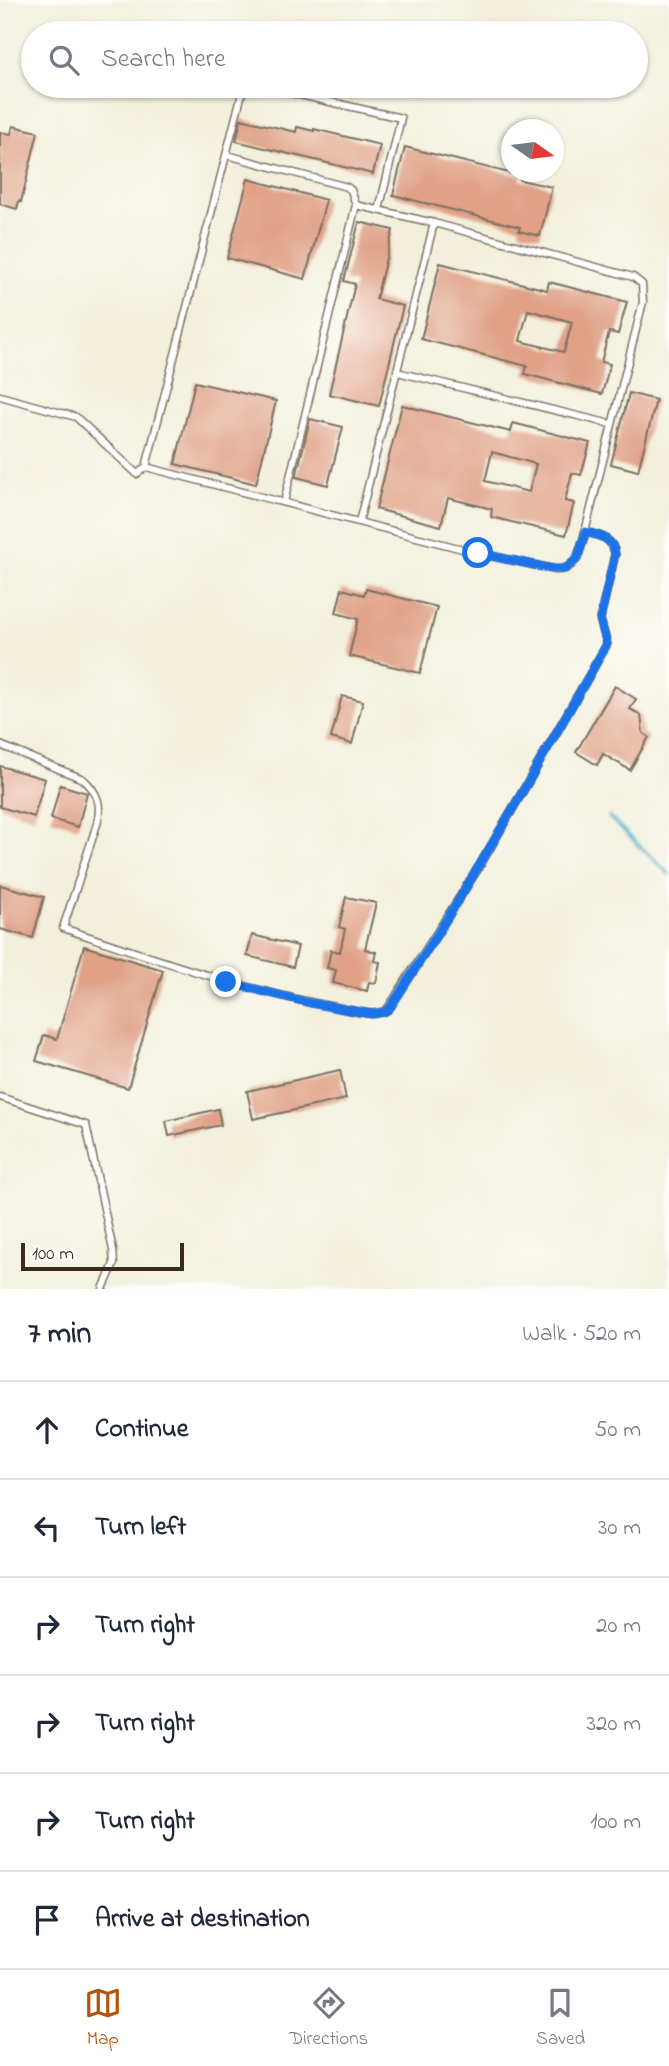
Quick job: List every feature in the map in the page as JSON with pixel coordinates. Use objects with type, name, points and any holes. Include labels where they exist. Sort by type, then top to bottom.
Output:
[{"type":"lane","points":[[0,397],[76,417],[137,474],[146,467],[241,98]]},
{"type":"lane","points":[[313,98],[401,118],[379,210]]},
{"type":"lane","points":[[227,155],[347,187],[351,190],[356,205],[284,502]]},
{"type":"lane","points":[[146,467],[478,553],[561,570],[575,564],[586,532],[643,302],[644,290],[638,280],[434,223],[356,205]]},
{"type":"lane","points":[[359,522],[434,223]]},
{"type":"lane","points":[[397,372],[611,424]]},
{"type":"lane","points":[[0,745],[83,779],[98,799],[100,806],[97,824],[63,928],[226,982],[310,1003],[372,1014],[384,1012],[390,1008],[418,966],[481,863],[607,644],[600,619],[615,554],[614,546],[606,538],[586,532]]},
{"type":"lane","points":[[0,1097],[86,1125],[113,1250],[114,1264],[103,1289]]},
{"type":"building","points":[[241,119],[296,132],[297,127],[314,129],[380,145],[373,174],[236,141]]},
{"type":"building","points":[[13,126],[38,132],[17,209],[0,204],[0,132],[11,134]]},
{"type":"building","points":[[405,147],[501,171],[501,182],[529,182],[552,187],[540,236],[519,231],[520,227],[393,195]]},
{"type":"building","points":[[248,179],[326,200],[305,279],[227,258]]},
{"type":"building","points":[[359,222],[393,230],[376,299],[403,306],[379,406],[329,394],[355,284],[344,281]]},
{"type":"building","points":[[440,263],[547,290],[549,282],[627,302],[618,334],[609,332],[601,362],[610,364],[602,394],[525,374],[527,366],[421,339]],"holes":[[[528,310],[572,322],[564,352],[520,341]]]},
{"type":"building","points":[[195,382],[276,401],[256,484],[175,464]]},
{"type":"building","points":[[629,393],[656,400],[638,471],[611,464]]},
{"type":"building","points":[[402,405],[511,432],[513,423],[590,443],[581,475],[572,473],[565,501],[574,503],[566,535],[491,517],[492,509],[448,498],[441,526],[376,509]],"holes":[[[492,452],[536,464],[529,492],[485,481]]]},
{"type":"building","points":[[310,419],[343,427],[328,485],[296,477]]},
{"type":"building","points":[[342,589],[364,595],[366,589],[437,607],[420,673],[349,656],[358,619],[336,613]]},
{"type":"building","points":[[615,686],[636,699],[630,709],[641,715],[643,733],[649,737],[630,770],[603,754],[597,765],[576,752]]},
{"type":"building","points":[[342,696],[363,701],[352,744],[331,738]]},
{"type":"building","points":[[0,766],[45,779],[34,817],[0,807]]},
{"type":"building","points":[[60,785],[87,793],[78,827],[51,819]]},
{"type":"building","points":[[0,885],[44,897],[33,938],[0,929]]},
{"type":"building","points":[[346,897],[376,903],[365,949],[376,952],[374,961],[380,962],[376,983],[369,982],[367,991],[333,983],[336,970],[327,968],[331,950],[340,952],[345,929],[339,927]]},
{"type":"building","points":[[252,935],[298,946],[293,967],[247,956]]},
{"type":"building","points":[[84,946],[163,970],[128,1088],[36,1061],[44,1035],[57,1039]]},
{"type":"building","points":[[340,1070],[346,1099],[253,1119],[247,1091]]},
{"type":"building","points":[[218,1109],[221,1125],[169,1136],[166,1121]]},
{"type":"waterway","points":[[609,817],[669,874]]},
{"type":"route","points":[[226,982],[310,1003],[372,1014],[384,1012],[390,1008],[418,966],[481,863],[607,644],[600,619],[615,554],[614,546],[606,538],[586,532],[575,564],[561,570],[478,553]]}]
